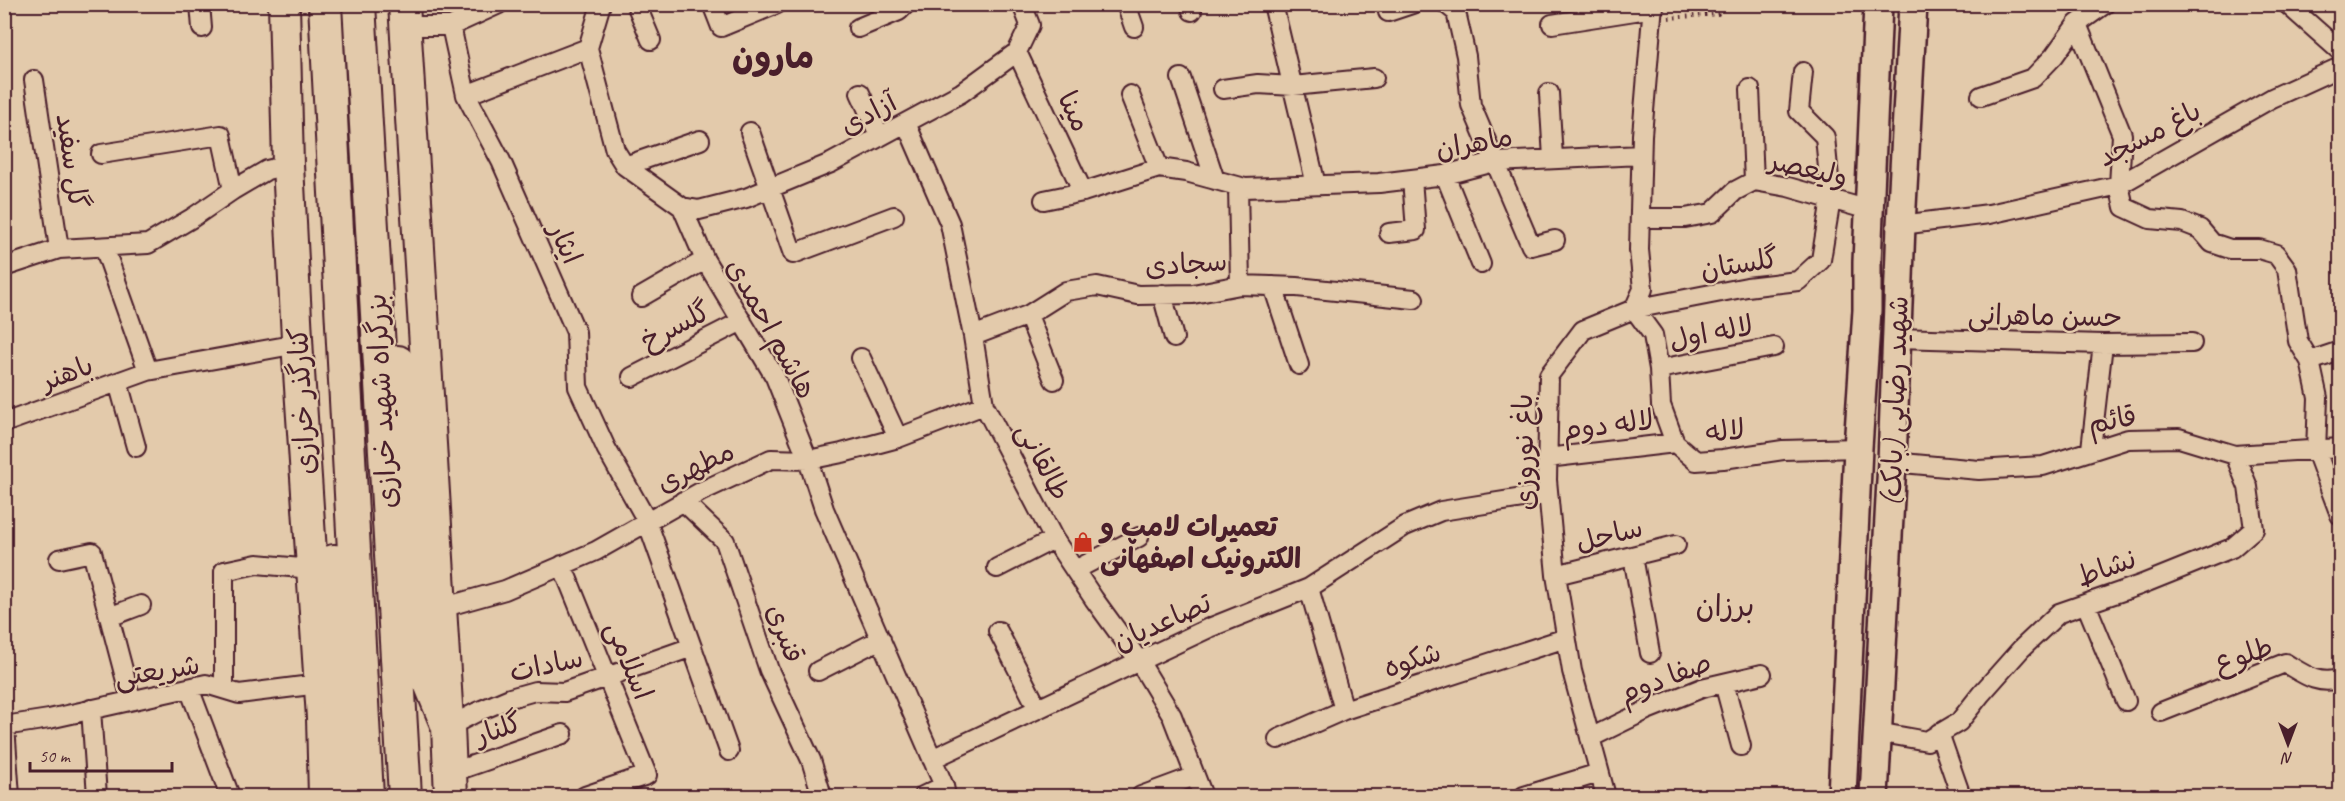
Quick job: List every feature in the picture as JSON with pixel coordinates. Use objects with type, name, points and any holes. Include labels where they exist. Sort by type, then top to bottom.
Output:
[{"type":"highway","name":"بزرگراه شهید خرازی","points":[[325,4],[367,796]]},
{"type":"highway","name":"بزرگراه شهید خرازی","points":[[359,4],[405,796]]},
{"type":"highway","points":[[364,115],[408,435],[425,670],[448,727],[451,785]]},
{"type":"highway","points":[[340,272],[334,537],[340,796]]},
{"type":"main road","name":"کنارگذر خرازی","points":[[284,4],[288,165],[324,796]]},
{"type":"main road","name":"شهید رضایی (بابک)","points":[[1842,796],[1858,448],[1867,310],[1878,4]]},
{"type":"main road","name":"شهید رضایی (بابک)","points":[[1874,796],[1913,4]]},
{"type":"main road","points":[[405,15],[448,727]]},
{"type":"main road","points":[[1867,310],[1897,310]]},
{"type":"street","points":[[200,4],[202,28]]},
{"type":"street","points":[[405,15],[451,26],[499,4]]},
{"type":"street","points":[[601,4],[588,48],[615,150],[625,166],[682,207]]},
{"type":"street","points":[[636,4],[651,40]]},
{"type":"street","points":[[711,4],[721,27],[777,4]]},
{"type":"street","points":[[858,28],[899,10],[906,4]]},
{"type":"street","name":"آزادی","points":[[682,207],[699,210],[746,198],[771,188],[831,163],[962,93],[1017,52],[1030,25],[1022,4]]},
{"type":"street","points":[[1126,4],[1134,27]]},
{"type":"street","points":[[1273,4],[1316,185]]},
{"type":"street","points":[[1388,12],[1412,4]]},
{"type":"street","points":[[1446,4],[1456,12],[1466,56],[1471,105],[1531,246],[1555,240]]},
{"type":"street","points":[[1981,96],[2034,78],[2054,56],[2077,24],[2105,4]]},
{"type":"street","points":[[2287,4],[2340,51]]},
{"type":"street","points":[[1552,24],[1653,6],[1641,155],[1640,250],[1643,289],[1634,309]]},
{"type":"street","points":[[2077,24],[2122,135],[2119,184],[2124,207],[2150,219],[2182,222],[2200,230],[2212,243],[2230,249],[2259,249],[2276,254],[2287,269],[2298,341],[2310,361],[2318,398],[2316,451],[2340,515]]},
{"type":"street","name":"ایثار","points":[[451,26],[466,94],[501,161],[576,332],[578,387],[606,447],[647,521],[729,751]]},
{"type":"street","points":[[466,94],[588,48]]},
{"type":"street","name":"مینا","points":[[1017,52],[1083,192]]},
{"type":"street","name":"باغ مسجد","points":[[1901,225],[1989,214],[2119,184],[2272,98],[2340,67]]},
{"type":"street","name":"گلستان","points":[[1634,309],[1747,287],[1798,281],[1821,260],[1831,199],[1825,137],[1799,111],[1803,72]]},
{"type":"street","points":[[1181,78],[1215,180]]},
{"type":"street","points":[[1223,88],[1258,84],[1293,86],[1374,78]]},
{"type":"street","name":"گل سفید","points":[[34,80],[59,249]]},
{"type":"street","points":[[1750,88],[1754,181]]},
{"type":"street","points":[[860,93],[880,137]]},
{"type":"street","points":[[1549,93],[1553,158]]},
{"type":"street","points":[[1130,94],[1159,168]]},
{"type":"street","name":"طالقانی","points":[[906,123],[950,224],[974,336],[984,405],[1054,539],[1139,660],[1172,716],[1203,796]]},
{"type":"street","points":[[750,132],[793,254],[894,216]]},
{"type":"street","points":[[102,154],[222,135],[233,190]]},
{"type":"street","points":[[625,166],[700,140]]},
{"type":"street","name":"ماهران","points":[[1044,200],[1083,192],[1159,168],[1186,172],[1245,188],[1379,183],[1445,175],[1494,162],[1641,155]]},
{"type":"street","points":[[4,267],[59,249],[148,244],[192,219],[233,190],[267,170],[288,165]]},
{"type":"street","points":[[1445,175],[1481,264]]},
{"type":"street","points":[[1389,233],[1416,230],[1412,179]]},
{"type":"street","name":"ولیعصر","points":[[1640,219],[1685,219],[1712,213],[1735,191],[1754,181],[1788,187],[1869,210]]},
{"type":"street","points":[[1238,186],[1240,285]]},
{"type":"street","name":"هاشم احمدی","points":[[682,207],[705,260],[776,377],[824,509],[945,791]]},
{"type":"street","points":[[104,248],[148,371]]},
{"type":"street","points":[[641,297],[705,260]]},
{"type":"street","name":"سجادی","points":[[974,336],[1028,315],[1066,291],[1097,286],[1138,295],[1194,294],[1240,285],[1414,299]]},
{"type":"street","points":[[1273,286],[1299,365]]},
{"type":"street","points":[[1162,294],[1174,338]]},
{"type":"street","name":"لاله","points":[[1634,309],[1653,335],[1659,369],[1661,405],[1675,443],[1696,461],[1783,450],[1858,448]]},
{"type":"street","name":"باغ نوروزی","points":[[1606,796],[1572,670],[1556,575],[1548,494],[1549,375],[1583,330],[1634,309]]},
{"type":"street","points":[[1028,315],[1054,380]]},
{"type":"street","name":"گلسرخ","points":[[632,377],[742,321]]},
{"type":"street","name":"حسن ماهرانی","points":[[1897,338],[2103,344],[2192,343]]},
{"type":"street","name":"باهنر","points":[[4,423],[148,371],[298,344]]},
{"type":"street","points":[[2091,449],[2103,344]]},
{"type":"street","name":"لاله اول","points":[[1659,369],[1774,347]]},
{"type":"street","points":[[2310,361],[2340,351]]},
{"type":"street","points":[[861,358],[898,438]]},
{"type":"street","points":[[118,382],[136,447]]},
{"type":"street","name":"مطهری","points":[[441,608],[505,590],[596,551],[683,501],[771,459],[808,460],[842,453],[898,438],[984,405]]},
{"type":"street","name":"قائم","points":[[1892,462],[1979,470],[2043,466],[2128,439],[2179,438],[2235,455],[2340,448]]},
{"type":"street","name":"لاله دوم","points":[[1547,458],[1675,443]]},
{"type":"street","name":"نشاط","points":[[1877,732],[1927,741],[1959,722],[2021,650],[2059,613],[2232,548],[2254,529],[2248,487],[2235,455]]},
{"type":"street","name":"تصاعدیان","points":[[932,759],[1209,628],[1309,588],[1405,526],[1441,511],[1548,494]]},
{"type":"street","name":"قنبری","points":[[683,501],[725,541],[769,670],[811,760],[822,796]]},
{"type":"street","points":[[1075,570],[1139,537]]},
{"type":"street","points":[[997,568],[1054,539]]},
{"type":"street","name":"ساحل","points":[[1556,575],[1676,545]]},
{"type":"street","points":[[59,559],[92,552],[131,700]]},
{"type":"street","points":[[1633,556],[1650,653]]},
{"type":"street","points":[[224,689],[224,572],[257,564],[312,569]]},
{"type":"street","name":"اسلامی","points":[[562,566],[647,775],[585,796]]},
{"type":"street","points":[[1309,588],[1344,710]]},
{"type":"street","points":[[109,617],[141,604]]},
{"type":"street","points":[[2086,604],[2126,701]]},
{"type":"street","points":[[998,631],[1038,709]]},
{"type":"street","name":"شکوه","points":[[1278,739],[1344,710],[1566,638]]},
{"type":"street","points":[[818,671],[881,639]]},
{"type":"street","name":"سادات","points":[[448,727],[510,698],[536,691],[564,692],[692,647]]},
{"type":"street","name":"طلوع","points":[[2161,712],[2285,663],[2307,676],[2326,682],[2340,679]]},
{"type":"street","name":"صفا دوم","points":[[1590,738],[1702,688],[1762,674]]},
{"type":"street","points":[[1724,683],[1741,746]]},
{"type":"street","name":"شریعتی","points":[[5,726],[49,719],[206,684],[238,694],[319,684]]},
{"type":"street","points":[[189,688],[230,796]]},
{"type":"street","points":[[91,709],[97,796]]},
{"type":"street","points":[[5,726],[10,796]]},
{"type":"street","name":"گلنار","points":[[451,785],[563,734]]},
{"type":"street","points":[[1939,734],[1961,796]]},
{"type":"street","points":[[1524,796],[1599,772]]},
{"type":"street","points":[[1141,796],[1195,776]]},
{"type":"street","points":[[923,796],[945,791]]},
{"type":"path","points":[[1653,6],[1667,18],[1690,18],[1718,14],[1717,4]]},
{"type":"place","name":"تعمیرات لامپ و الکترونیک اصفهانی","points":[[1083,542]]},
{"type":"district","name":"مارون","points":[[773,56]]},
{"type":"district","name":"برزان","points":[[1725,606]]}]
